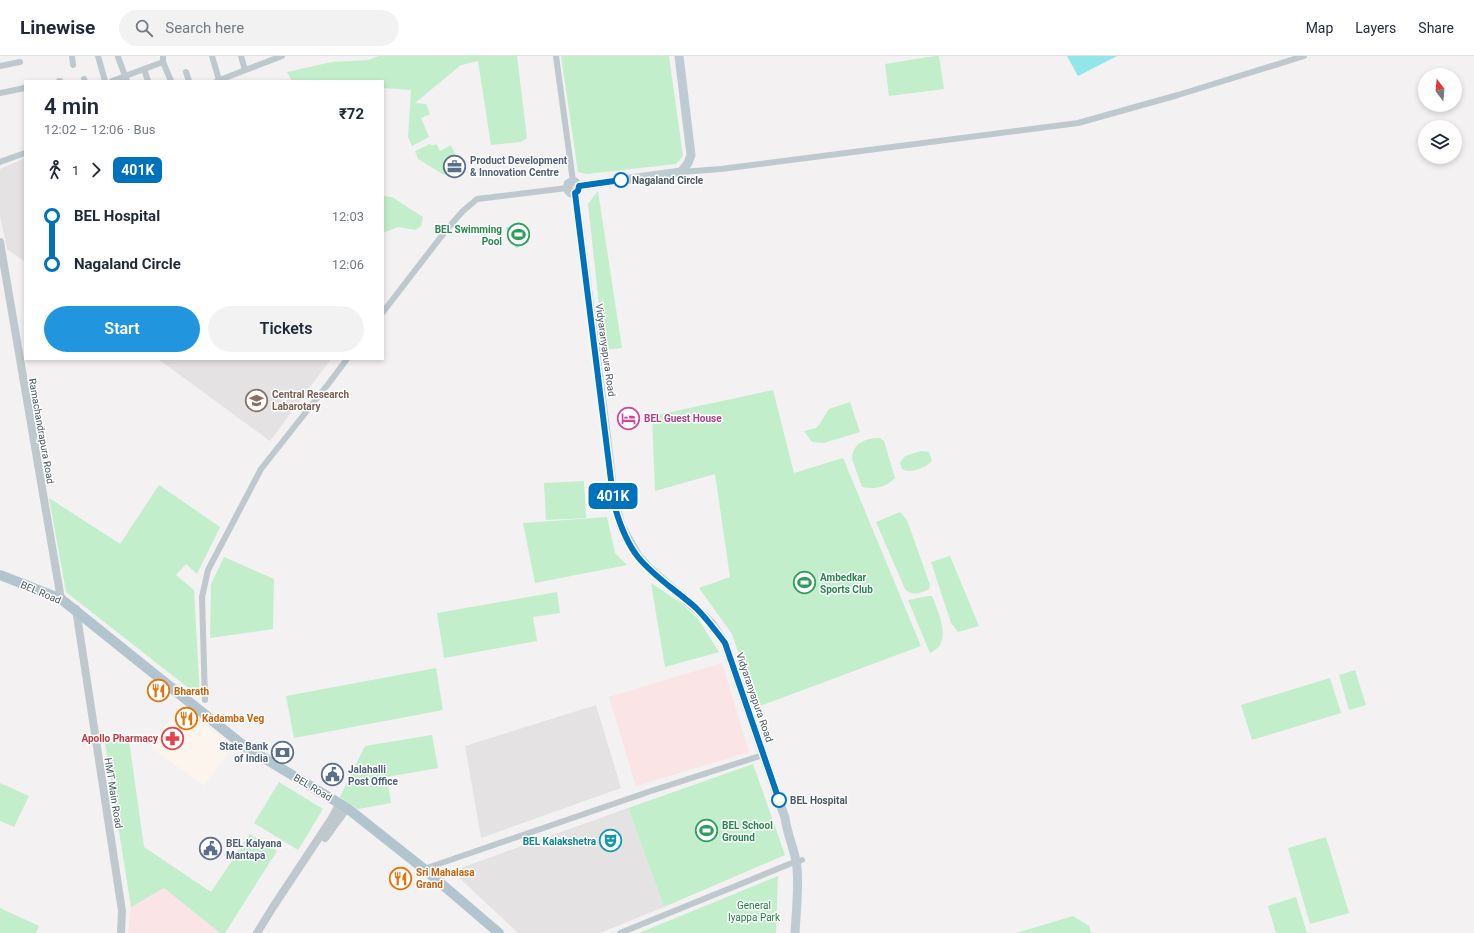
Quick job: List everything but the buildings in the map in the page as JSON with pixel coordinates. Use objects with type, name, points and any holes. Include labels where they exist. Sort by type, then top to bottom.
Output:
[{"type":"main road","points":[[574,187],[681,172],[688,163],[691,155],[679,56]]},
{"type":"main road","name":"Vidyaranyapura Road","points":[[574,187],[613,494],[621,526],[640,560],[703,615],[712,624],[725,643],[785,818],[792,830],[803,875],[801,933]]},
{"type":"main road","name":"BEL Road","points":[[0,575],[61,599],[76,609],[244,746],[344,806],[424,869],[499,933]]},
{"type":"main road","name":"Vidyaranyapura Road","points":[[795,933],[799,861]]},
{"type":"street","points":[[72,56],[73,65]]},
{"type":"street","points":[[98,56],[105,80]]},
{"type":"street","points":[[212,56],[218,80]]},
{"type":"street","points":[[241,56],[245,70]]},
{"type":"street","points":[[220,80],[267,59],[282,56]]},
{"type":"street","points":[[384,311],[447,229],[463,211],[477,199],[574,187],[556,56]]},
{"type":"street","points":[[681,172],[727,168],[1078,123],[1178,95],[1304,56]]},
{"type":"street","points":[[118,57],[126,78],[163,59],[170,80]]},
{"type":"street","points":[[0,66],[20,62]]},
{"type":"street","points":[[144,69],[148,80]]},
{"type":"street","points":[[186,72],[189,80]]},
{"type":"street","points":[[0,93],[24,88]]},
{"type":"street","points":[[0,162],[24,153]]},
{"type":"street","name":"Ramachandrapura Road","points":[[0,242],[61,599]]},
{"type":"street","points":[[205,700],[202,597],[208,570],[261,469],[330,384],[346,360]]},
{"type":"street","name":"HMT Main Road","points":[[76,609],[122,911],[121,933]]},
{"type":"street","points":[[424,869],[651,791],[763,755]]},
{"type":"street","points":[[257,933],[332,818],[344,806]]},
{"type":"street","points":[[263,933],[344,806]]},
{"type":"street","points":[[620,933],[799,861]]},
{"type":"shaded area","points":[[24,158],[24,261],[7,249],[0,216],[0,169]]},
{"type":"shaded area","name":"Central Research Labarotary","points":[[159,360],[330,360],[270,441]]},
{"type":"shaded area","points":[[722,663],[749,752],[636,786],[609,697]]},
{"type":"shaded area","points":[[596,705],[621,788],[481,838],[465,746]]},
{"type":"shaded area","points":[[179,706],[233,746],[204,786],[150,747]]},
{"type":"shaded area","points":[[628,808],[664,907],[600,933],[518,933],[452,871]]},
{"type":"shaded area","points":[[164,888],[220,933],[128,933],[131,907]]},
{"type":"green space","points":[[379,56],[517,56],[527,138],[521,142],[491,145],[478,61],[461,65],[415,103],[426,104],[430,114],[421,118],[429,137],[412,146],[408,137],[411,90],[384,88],[384,80],[291,80],[287,72],[332,62],[368,60]]},
{"type":"green space","points":[[561,56],[669,56],[683,156],[676,164],[587,174],[578,172]]},
{"type":"green space","points":[[939,56],[944,89],[889,96],[885,64]]},
{"type":"green space","points":[[430,144],[432,146],[436,144],[440,151],[451,145],[459,163],[444,175],[418,159],[415,151]]},
{"type":"green space","points":[[598,191],[622,348],[604,350],[588,204]]},
{"type":"green space","points":[[384,196],[392,197],[423,217],[421,226],[415,230],[398,227],[384,233]]},
{"type":"green space","name":"Ambedkar Sports Club","points":[[773,390],[794,473],[843,458],[921,646],[757,707],[732,634],[699,588],[730,577],[715,474],[655,491],[652,416]]},
{"type":"green space","points":[[850,402],[860,432],[824,443],[812,442],[804,431],[816,428],[829,409]]},
{"type":"green space","points":[[880,438],[884,441],[895,478],[888,484],[880,487],[862,487],[852,459],[852,454],[856,446],[863,441]]},
{"type":"green space","points":[[921,451],[929,452],[932,461],[918,470],[910,471],[902,469],[900,463],[905,456]]},
{"type":"green space","points":[[584,481],[586,518],[546,520],[544,483]]},
{"type":"green space","points":[[159,485],[220,527],[197,574],[186,564],[176,575],[194,590],[200,697],[66,592],[49,498],[120,544]]},
{"type":"green space","points":[[900,512],[907,520],[930,585],[929,589],[920,593],[914,594],[905,589],[876,522]]},
{"type":"green space","points":[[607,517],[615,553],[627,565],[535,583],[523,523]]},
{"type":"green space","points":[[950,556],[979,626],[958,632],[951,623],[931,562]]},
{"type":"green space","points":[[224,557],[274,579],[273,629],[210,638],[211,584]]},
{"type":"green space","points":[[651,583],[681,603],[698,619],[719,652],[665,667]]},
{"type":"green space","points":[[557,592],[560,613],[533,617],[537,641],[444,658],[437,613]]},
{"type":"green space","points":[[932,596],[941,620],[943,634],[940,645],[930,653],[908,600]]},
{"type":"green space","points":[[436,668],[443,710],[294,738],[286,696]]},
{"type":"green space","points":[[1355,670],[1366,705],[1349,710],[1339,675]]},
{"type":"green space","points":[[1330,678],[1341,713],[1252,740],[1241,705]]},
{"type":"green space","points":[[432,735],[438,768],[387,777],[391,803],[358,809],[340,797],[365,746]]},
{"type":"green space","points":[[129,740],[144,847],[211,892],[250,834],[277,851],[225,933],[220,933],[164,888],[131,907],[105,743]]},
{"type":"green space","name":"BEL School Ground","points":[[753,764],[785,855],[664,907],[628,808]]},
{"type":"green space","points":[[279,782],[323,809],[298,850],[254,823]]},
{"type":"green space","points":[[0,783],[29,796],[14,827],[0,821]]},
{"type":"green space","points":[[1326,837],[1349,913],[1310,924],[1288,848]]},
{"type":"green space","name":"General Iyappa Park","points":[[778,876],[776,933],[639,933]]},
{"type":"green space","points":[[1296,897],[1307,933],[1276,933],[1268,906]]},
{"type":"green space","points":[[0,908],[39,926],[36,933],[0,933]]},
{"type":"green space","points":[[1073,916],[1089,926],[1091,933],[1016,933]]},
{"type":"water","points":[[1067,56],[1117,56],[1078,76]]},
{"type":"water","name":"BEL Swimming Pool","points":[[519,222],[529,242],[516,248],[506,228]]},
{"type":"bus line","name":"401K","points":[[621,180],[579,186],[578,191],[575,193],[614,504],[621,526],[638,556],[650,569],[695,607],[712,624],[725,643],[779,800]]},
{"type":"place","name":"Product Development & Innovation Centre","points":[[454,166]]},
{"type":"place","name":"Nagaland Circle","points":[[621,180]]},
{"type":"place","name":"BEL Swimming Pool","points":[[518,235]]},
{"type":"place","name":"Central Research Labarotary","points":[[257,400]]},
{"type":"place","name":"BEL Guest House","points":[[629,418]]},
{"type":"place","name":"Ambedkar Sports Club","points":[[804,583]]},
{"type":"place","name":"Bharath","points":[[158,691]]},
{"type":"place","name":"Kadamba Veg","points":[[187,718]]},
{"type":"place","name":"Apollo Pharmacy","points":[[173,738]]},
{"type":"place","name":"State Bank of India","points":[[283,752]]},
{"type":"place","name":"Jalahalli Post Office","points":[[332,775]]},
{"type":"place","name":"BEL Hospital","points":[[779,800]]},
{"type":"place","name":"BEL School Ground","points":[[707,831]]},
{"type":"place","name":"BEL Kalakshetra","points":[[611,841]]},
{"type":"place","name":"BEL Kalyana Mantapa","points":[[211,849]]},
{"type":"place","name":"Sri Mahalasa Grand","points":[[401,878]]}]
